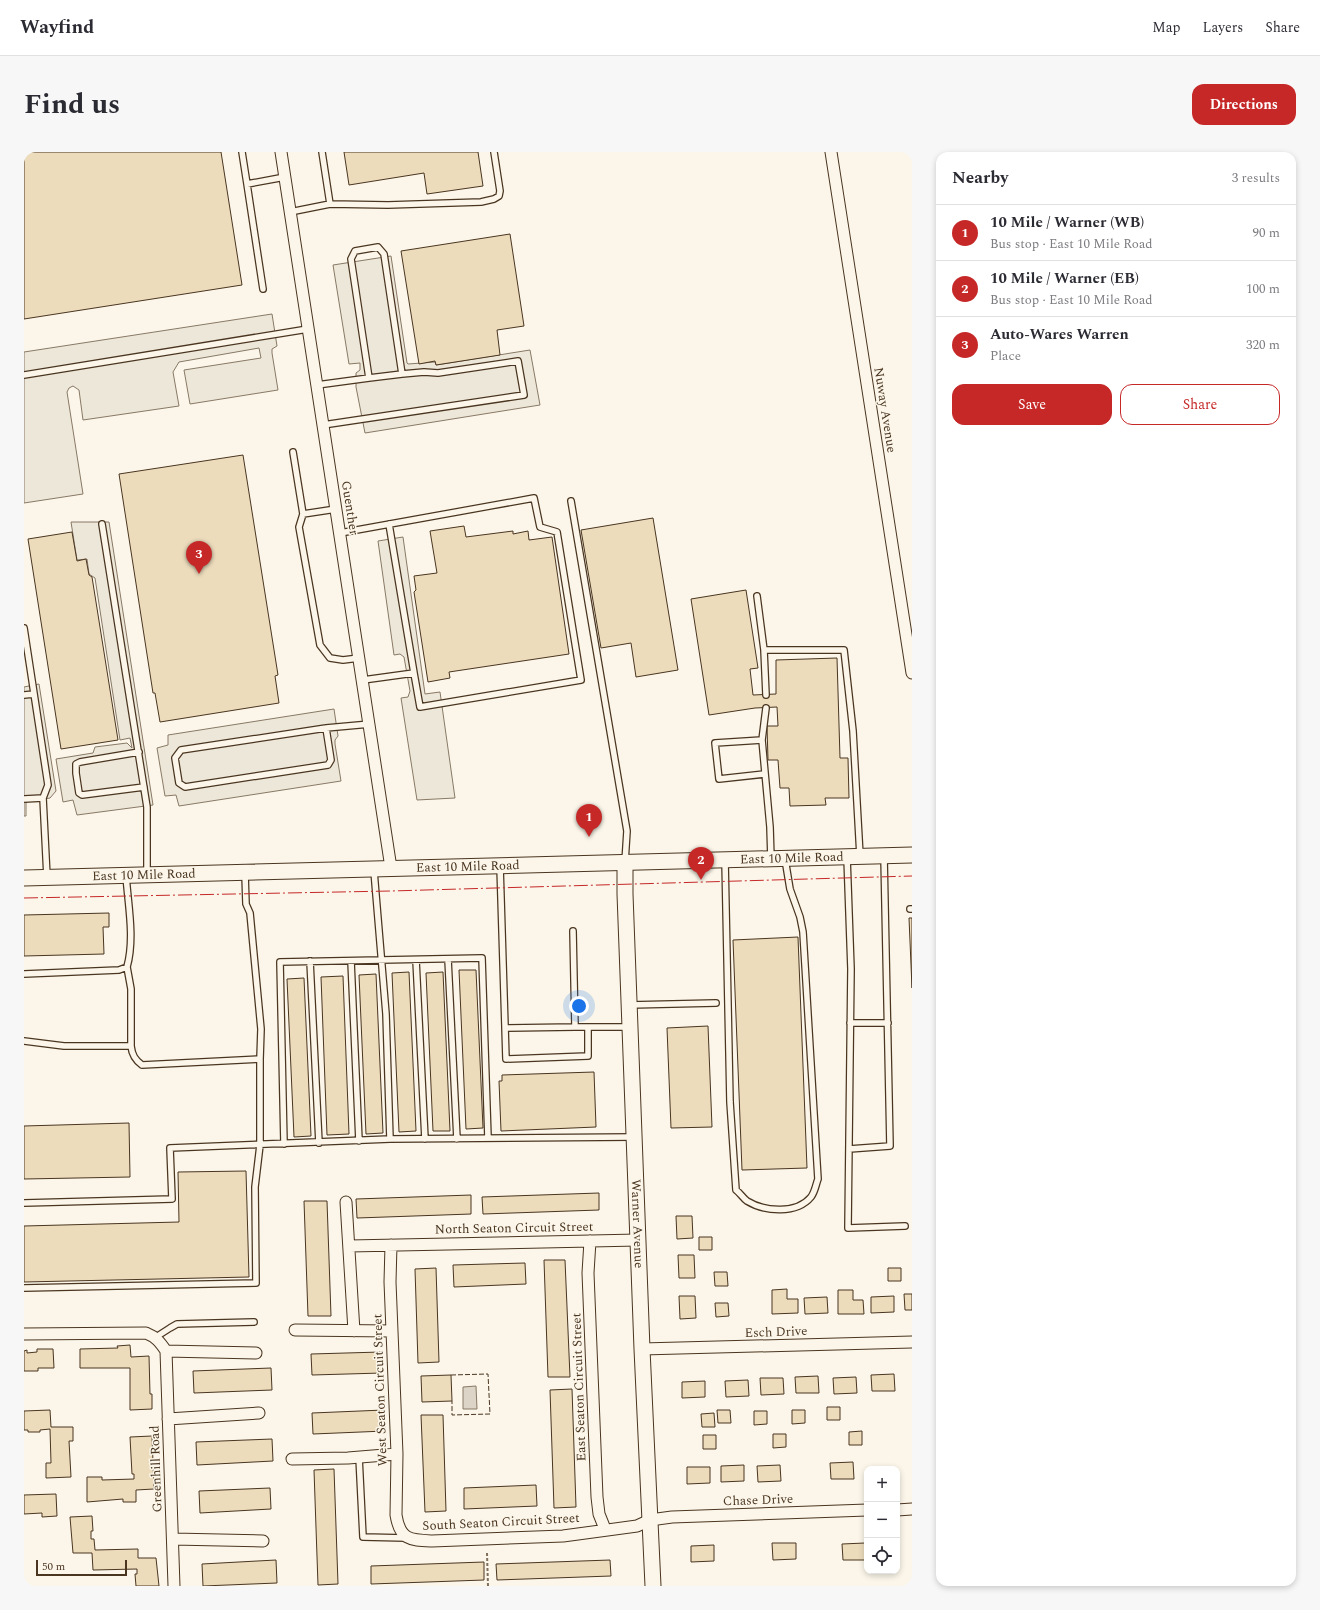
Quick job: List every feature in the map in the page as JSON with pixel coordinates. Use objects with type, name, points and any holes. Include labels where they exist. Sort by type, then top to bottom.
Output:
[{"type":"main road","name":"East 10 Mile Road","points":[[24,878],[912,855]]},
{"type":"main road","name":"Warner Avenue","points":[[625,862],[642,1349],[653,1586]]},
{"type":"street","name":"Guenther","points":[[281,152],[391,868]]},
{"type":"street","name":"Nuway Avenue","points":[[831,152],[912,673]]},
{"type":"street","points":[[346,1202],[354,1331]]},
{"type":"street","name":"North Seaton Circuit Street","points":[[349,1246],[638,1240]]},
{"type":"street","name":"East Seaton Circuit Street","points":[[590,1241],[588,1274],[597,1497],[599,1514],[605,1530]]},
{"type":"street","name":"West Seaton Circuit Street","points":[[391,1245],[390,1282],[397,1454],[396,1516],[398,1525],[404,1536]]},
{"type":"street","points":[[295,1330],[392,1331]]},
{"type":"street","points":[[24,1334],[146,1333],[156,1337],[166,1351],[256,1353]]},
{"type":"street","name":"Esch Drive","points":[[642,1349],[912,1342]]},
{"type":"street","name":"Greenhill Road","points":[[166,1351],[174,1586]]},
{"type":"street","points":[[168,1419],[259,1413]]},
{"type":"street","points":[[292,1459],[397,1454]]},
{"type":"street","points":[[900,1510],[912,1509]]},
{"type":"street","name":"Chase Drive","points":[[650,1520],[672,1516],[864,1510]]},
{"type":"street","name":"South Seaton Circuit Street","points":[[404,1536],[418,1541],[432,1541],[563,1536],[637,1526],[650,1520]]},
{"type":"street","points":[[173,1539],[263,1541]]},
{"type":"lane","points":[[242,152],[263,289]]},
{"type":"lane","points":[[322,152],[330,204]]},
{"type":"lane","points":[[290,212],[330,204],[396,205],[481,202],[494,199],[499,196],[500,191],[494,152]]},
{"type":"lane","points":[[247,184],[285,177]]},
{"type":"lane","points":[[369,378],[350,259],[355,251],[378,247],[384,254],[402,374]]},
{"type":"lane","points":[[24,375],[308,329]]},
{"type":"lane","points":[[317,385],[402,374],[438,372],[518,361],[524,395],[323,425]]},
{"type":"lane","points":[[293,452],[303,514],[299,527],[320,645],[330,658],[343,660],[359,658]]},
{"type":"lane","points":[[340,533],[389,524],[534,498],[540,527],[556,532],[581,680],[420,707],[389,524]]},
{"type":"lane","points":[[571,500],[627,831],[625,862]]},
{"type":"lane","points":[[303,514],[336,509]]},
{"type":"lane","points":[[102,524],[147,807],[147,874]]},
{"type":"lane","points":[[757,596],[764,650],[766,695]]},
{"type":"lane","points":[[24,628],[48,785],[43,798],[47,877]]},
{"type":"lane","points":[[764,650],[844,650],[853,731],[852,969],[848,1228],[905,1226]]},
{"type":"lane","points":[[363,680],[414,672]]},
{"type":"lane","points":[[24,695],[34,694]]},
{"type":"lane","points":[[725,860],[730,1102],[736,1190],[747,1200],[764,1208],[787,1209],[802,1205],[812,1196],[818,1179],[804,932],[800,917],[778,859],[770,828],[762,740],[766,708]]},
{"type":"lane","points":[[326,728],[332,760],[328,765],[185,786],[179,783],[175,758],[181,750],[326,728],[370,724]]},
{"type":"lane","points":[[762,740],[716,743],[719,779],[764,774]]},
{"type":"lane","points":[[139,752],[80,762],[76,764],[76,773],[79,793],[82,795],[144,787]]},
{"type":"lane","points":[[24,799],[43,798]]},
{"type":"lane","points":[[849,1149],[890,1146],[884,855]]},
{"type":"lane","points":[[500,866],[506,1059],[588,1056],[588,1027]]},
{"type":"lane","points":[[374,868],[386,1014],[390,1139]]},
{"type":"lane","points":[[24,1288],[256,1283],[255,1187],[260,1145],[261,1029],[250,913],[246,904],[245,872]]},
{"type":"lane","points":[[126,875],[130,935],[127,967],[131,989],[131,1046],[132,1053],[136,1061],[142,1065],[260,1059]]},
{"type":"lane","points":[[573,930],[574,1027]]},
{"type":"lane","points":[[284,1144],[280,962],[310,961],[382,961],[482,958],[488,1138]]},
{"type":"lane","points":[[448,959],[457,1139]]},
{"type":"lane","points":[[416,960],[425,1139]]},
{"type":"lane","points":[[310,961],[319,1143]]},
{"type":"lane","points":[[351,961],[359,1141]]},
{"type":"lane","points":[[24,974],[119,970],[127,967]]},
{"type":"lane","points":[[629,1005],[716,1003]]},
{"type":"lane","points":[[850,1023],[888,1023]]},
{"type":"lane","points":[[505,1028],[630,1027]]},
{"type":"lane","points":[[24,1042],[64,1046],[131,1046]]},
{"type":"lane","points":[[24,1203],[172,1198],[170,1148],[390,1139],[634,1137]]},
{"type":"lane","points":[[156,1337],[177,1324],[254,1322]]},
{"type":"lane","points":[[359,1457],[363,1537],[404,1536]]},
{"type":"path","points":[[487,1553],[488,1586]]},
{"type":"shaded area","points":[[391,256],[408,364],[435,362],[436,365],[530,350],[540,405],[365,433],[356,387],[356,373],[360,370],[360,363],[349,364],[333,265]]},
{"type":"shaded area","points":[[272,314],[277,346],[272,349],[272,353],[278,390],[190,404],[184,370],[261,358],[259,348],[179,362],[173,372],[179,406],[83,420],[79,390],[73,386],[69,388],[67,392],[83,494],[24,503],[24,352]]},
{"type":"shaded area","points":[[71,522],[109,522],[153,805],[77,815],[73,800],[63,802],[56,759],[93,753],[95,747],[127,743],[132,748],[130,738],[120,740],[95,578],[89,574],[87,559],[77,560]]},
{"type":"shaded area","points":[[403,537],[425,694],[440,692],[455,798],[417,800],[401,698],[408,697],[410,691],[404,657],[400,654],[394,655],[378,541]]},
{"type":"shaded area","points":[[39,684],[56,791],[50,798],[26,802],[26,816],[24,816],[24,687]]},
{"type":"shaded area","points":[[334,709],[338,736],[335,740],[335,744],[341,781],[179,806],[176,795],[165,796],[157,748],[168,745],[168,735]]},
{"type":"shaded area","points":[[476,1386],[477,1409],[463,1409],[463,1387]]},
{"type":"building","points":[[24,152],[221,152],[242,285],[24,319]]},
{"type":"building","points":[[344,152],[478,152],[483,186],[427,194],[424,173],[349,185]]},
{"type":"building","points":[[510,234],[524,326],[497,330],[500,355],[436,365],[435,361],[419,364],[401,251]]},
{"type":"building","points":[[243,455],[278,675],[275,676],[279,703],[160,722],[155,693],[153,693],[119,474]]},
{"type":"building","points":[[653,518],[678,670],[636,677],[631,643],[601,648],[581,530]]},
{"type":"building","points":[[464,526],[466,537],[513,531],[513,534],[528,531],[529,540],[552,537],[569,654],[449,672],[450,678],[428,682],[414,592],[416,590],[414,576],[437,573],[430,531]]},
{"type":"building","points":[[72,532],[77,561],[86,559],[89,575],[92,577],[118,740],[61,749],[28,539]]},
{"type":"building","points":[[746,590],[758,668],[750,669],[753,695],[776,694],[776,660],[837,658],[840,758],[848,758],[849,798],[825,798],[826,805],[790,806],[789,788],[780,788],[778,760],[768,760],[767,726],[778,726],[777,707],[755,708],[709,715],[691,599]]},
{"type":"building","points":[[109,913],[109,927],[103,927],[104,954],[24,956],[24,915]]},
{"type":"building","points":[[909,918],[912,918],[912,988]]},
{"type":"building","points":[[798,937],[807,1168],[742,1170],[733,940]]},
{"type":"building","points":[[459,970],[476,970],[483,1128],[466,1129]]},
{"type":"building","points":[[409,972],[416,1131],[399,1132],[392,973]]},
{"type":"building","points":[[443,972],[450,1131],[433,1131],[426,973]]},
{"type":"building","points":[[376,974],[383,1133],[366,1134],[359,975]]},
{"type":"building","points":[[343,976],[349,1134],[327,1135],[321,977]]},
{"type":"building","points":[[304,978],[311,1136],[294,1137],[287,979]]},
{"type":"building","points":[[708,1026],[712,1127],[671,1128],[667,1028]]},
{"type":"building","points":[[594,1072],[596,1127],[501,1131],[499,1081],[502,1081],[502,1075]]},
{"type":"building","points":[[129,1123],[130,1177],[24,1179],[24,1126]]},
{"type":"building","points":[[246,1171],[249,1277],[24,1282],[24,1226],[179,1222],[178,1172]]},
{"type":"building","points":[[599,1193],[599,1210],[483,1214],[482,1197]]},
{"type":"building","points":[[471,1195],[471,1214],[357,1218],[356,1199]]},
{"type":"building","points":[[304,1201],[327,1201],[331,1316],[308,1316]]},
{"type":"building","points":[[676,1216],[692,1216],[693,1238],[677,1239]]},
{"type":"building","points":[[699,1237],[712,1237],[712,1250],[699,1250]]},
{"type":"building","points":[[678,1255],[694,1255],[695,1278],[679,1278]]},
{"type":"building","points":[[544,1260],[565,1260],[570,1377],[548,1377]]},
{"type":"building","points":[[525,1263],[526,1284],[454,1287],[453,1265]]},
{"type":"building","points":[[436,1268],[439,1362],[418,1363],[415,1269]]},
{"type":"building","points":[[888,1268],[901,1268],[901,1281],[888,1281]]},
{"type":"building","points":[[714,1272],[727,1272],[728,1286],[715,1286]]},
{"type":"building","points":[[787,1289],[787,1299],[798,1299],[798,1313],[772,1314],[772,1290]]},
{"type":"building","points":[[838,1290],[853,1290],[853,1300],[863,1300],[864,1314],[838,1314]]},
{"type":"building","points":[[904,1294],[912,1294],[912,1310],[905,1310]]},
{"type":"building","points":[[679,1296],[695,1296],[696,1318],[680,1319]]},
{"type":"building","points":[[894,1296],[894,1312],[871,1313],[871,1297]]},
{"type":"building","points":[[827,1297],[828,1313],[805,1314],[804,1298]]},
{"type":"building","points":[[715,1303],[728,1303],[729,1316],[716,1317]]},
{"type":"building","points":[[130,1345],[131,1357],[149,1356],[152,1409],[130,1410],[130,1368],[80,1368],[80,1349],[118,1348],[117,1346]]},
{"type":"building","points":[[37,1349],[53,1349],[54,1368],[38,1368],[38,1371],[24,1371],[24,1351],[27,1350],[27,1353],[37,1352]]},
{"type":"building","points":[[381,1352],[382,1373],[312,1375],[311,1354]]},
{"type":"building","points":[[271,1368],[272,1390],[194,1393],[193,1371]]},
{"type":"building","points":[[894,1374],[895,1391],[872,1391],[871,1375]]},
{"type":"building","points":[[451,1375],[452,1401],[422,1402],[421,1376]]},
{"type":"building","points":[[818,1376],[819,1393],[796,1393],[795,1377]]},
{"type":"building","points":[[856,1377],[857,1393],[834,1394],[833,1378]]},
{"type":"building","points":[[760,1378],[783,1378],[784,1394],[761,1395]]},
{"type":"building","points":[[748,1380],[749,1396],[726,1397],[725,1381]]},
{"type":"building","points":[[705,1381],[705,1397],[682,1398],[682,1382]]},
{"type":"building","points":[[572,1389],[576,1507],[554,1508],[550,1390]]},
{"type":"building","points":[[827,1407],[840,1407],[840,1420],[827,1420]]},
{"type":"building","points":[[50,1410],[51,1427],[73,1427],[73,1441],[69,1441],[71,1477],[46,1478],[46,1463],[51,1463],[50,1429],[40,1430],[40,1432],[28,1432],[28,1430],[24,1430],[24,1411]]},
{"type":"building","points":[[384,1410],[385,1431],[313,1434],[312,1413]]},
{"type":"building","points":[[717,1410],[730,1410],[731,1423],[718,1423]]},
{"type":"building","points":[[792,1410],[805,1410],[805,1423],[792,1424]]},
{"type":"building","points":[[754,1411],[767,1411],[767,1424],[754,1425]]},
{"type":"building","points":[[714,1413],[715,1427],[702,1427],[701,1414]]},
{"type":"building","points":[[421,1415],[443,1415],[446,1511],[425,1512]]},
{"type":"building","points":[[862,1431],[862,1445],[849,1445],[849,1432]]},
{"type":"building","points":[[773,1434],[786,1434],[786,1447],[773,1448]]},
{"type":"building","points":[[703,1435],[716,1435],[716,1449],[703,1449]]},
{"type":"building","points":[[152,1436],[154,1489],[136,1490],[136,1502],[123,1502],[123,1499],[87,1502],[87,1477],[102,1477],[102,1480],[134,1479],[134,1474],[132,1474],[130,1437]]},
{"type":"building","points":[[272,1439],[273,1461],[197,1465],[196,1442]]},
{"type":"building","points":[[853,1462],[854,1479],[831,1479],[830,1463]]},
{"type":"building","points":[[744,1465],[744,1481],[721,1482],[721,1466]]},
{"type":"building","points":[[780,1465],[781,1481],[758,1482],[757,1466]]},
{"type":"building","points":[[687,1467],[710,1467],[710,1483],[687,1484]]},
{"type":"building","points":[[334,1469],[338,1584],[318,1585],[314,1470]]},
{"type":"building","points":[[536,1485],[537,1506],[464,1509],[464,1488]]},
{"type":"building","points":[[270,1488],[271,1509],[200,1513],[199,1491]]},
{"type":"building","points":[[56,1494],[57,1516],[42,1517],[42,1513],[24,1514],[24,1495]]},
{"type":"building","points":[[92,1516],[93,1531],[91,1531],[91,1539],[94,1539],[95,1550],[138,1549],[138,1558],[156,1558],[159,1586],[136,1586],[135,1574],[137,1574],[137,1569],[93,1570],[92,1553],[73,1553],[70,1517]]},
{"type":"building","points":[[772,1543],[796,1543],[796,1559],[773,1560]]},
{"type":"building","points":[[864,1543],[864,1560],[843,1560],[842,1544]]},
{"type":"building","points":[[714,1545],[714,1561],[691,1562],[691,1546]]},
{"type":"building","points":[[276,1560],[277,1583],[203,1586],[202,1564]]},
{"type":"building","points":[[610,1560],[611,1576],[497,1580],[496,1564]]},
{"type":"building","points":[[484,1562],[484,1580],[371,1584],[371,1566]]},
{"type":"fence","points":[[451,1375],[488,1374],[490,1414],[452,1415],[452,1401]]},
{"type":"power","points":[[24,898],[391,891],[912,876]]},
{"type":"place","name":"Auto-Wares Warren","points":[[199,574]]},
{"type":"place","name":"10 Mile / Warner (WB)","points":[[589,837]]},
{"type":"place","name":"10 Mile / Warner (EB)","points":[[701,880]]}]
